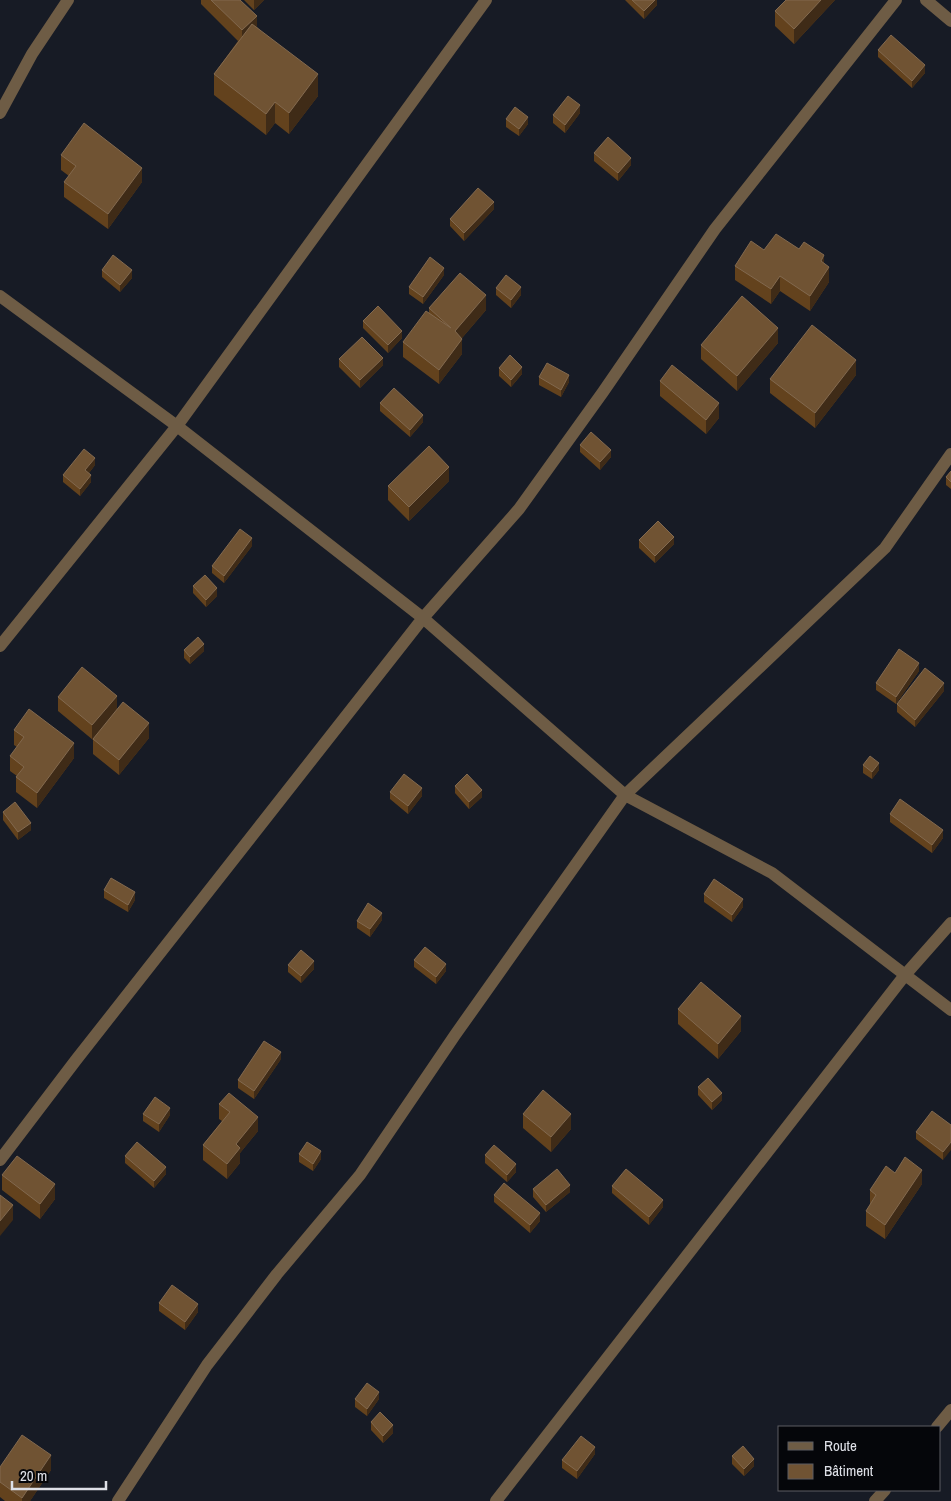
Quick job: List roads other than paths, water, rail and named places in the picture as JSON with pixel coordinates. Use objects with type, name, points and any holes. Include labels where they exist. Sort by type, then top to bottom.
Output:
[{"type":"street","points":[[0,113],[32,54],[68,0]]},
{"type":"street","points":[[0,646],[177,426],[486,0]]},
{"type":"street","points":[[0,1160],[76,1060],[423,618],[519,510],[715,229],[896,0]]},
{"type":"street","points":[[926,0],[951,21]]},
{"type":"street","points":[[0,296],[177,426],[423,618],[625,795],[772,873],[951,1010]]},
{"type":"street","points":[[118,1501],[207,1365],[277,1274],[360,1175],[455,1035],[625,795],[885,548],[951,454]]},
{"type":"street","points":[[496,1501],[905,976],[951,923]]},
{"type":"street","points":[[938,1426],[951,1410]]},
{"type":"street","points":[[875,1501],[883,1491]]}]
